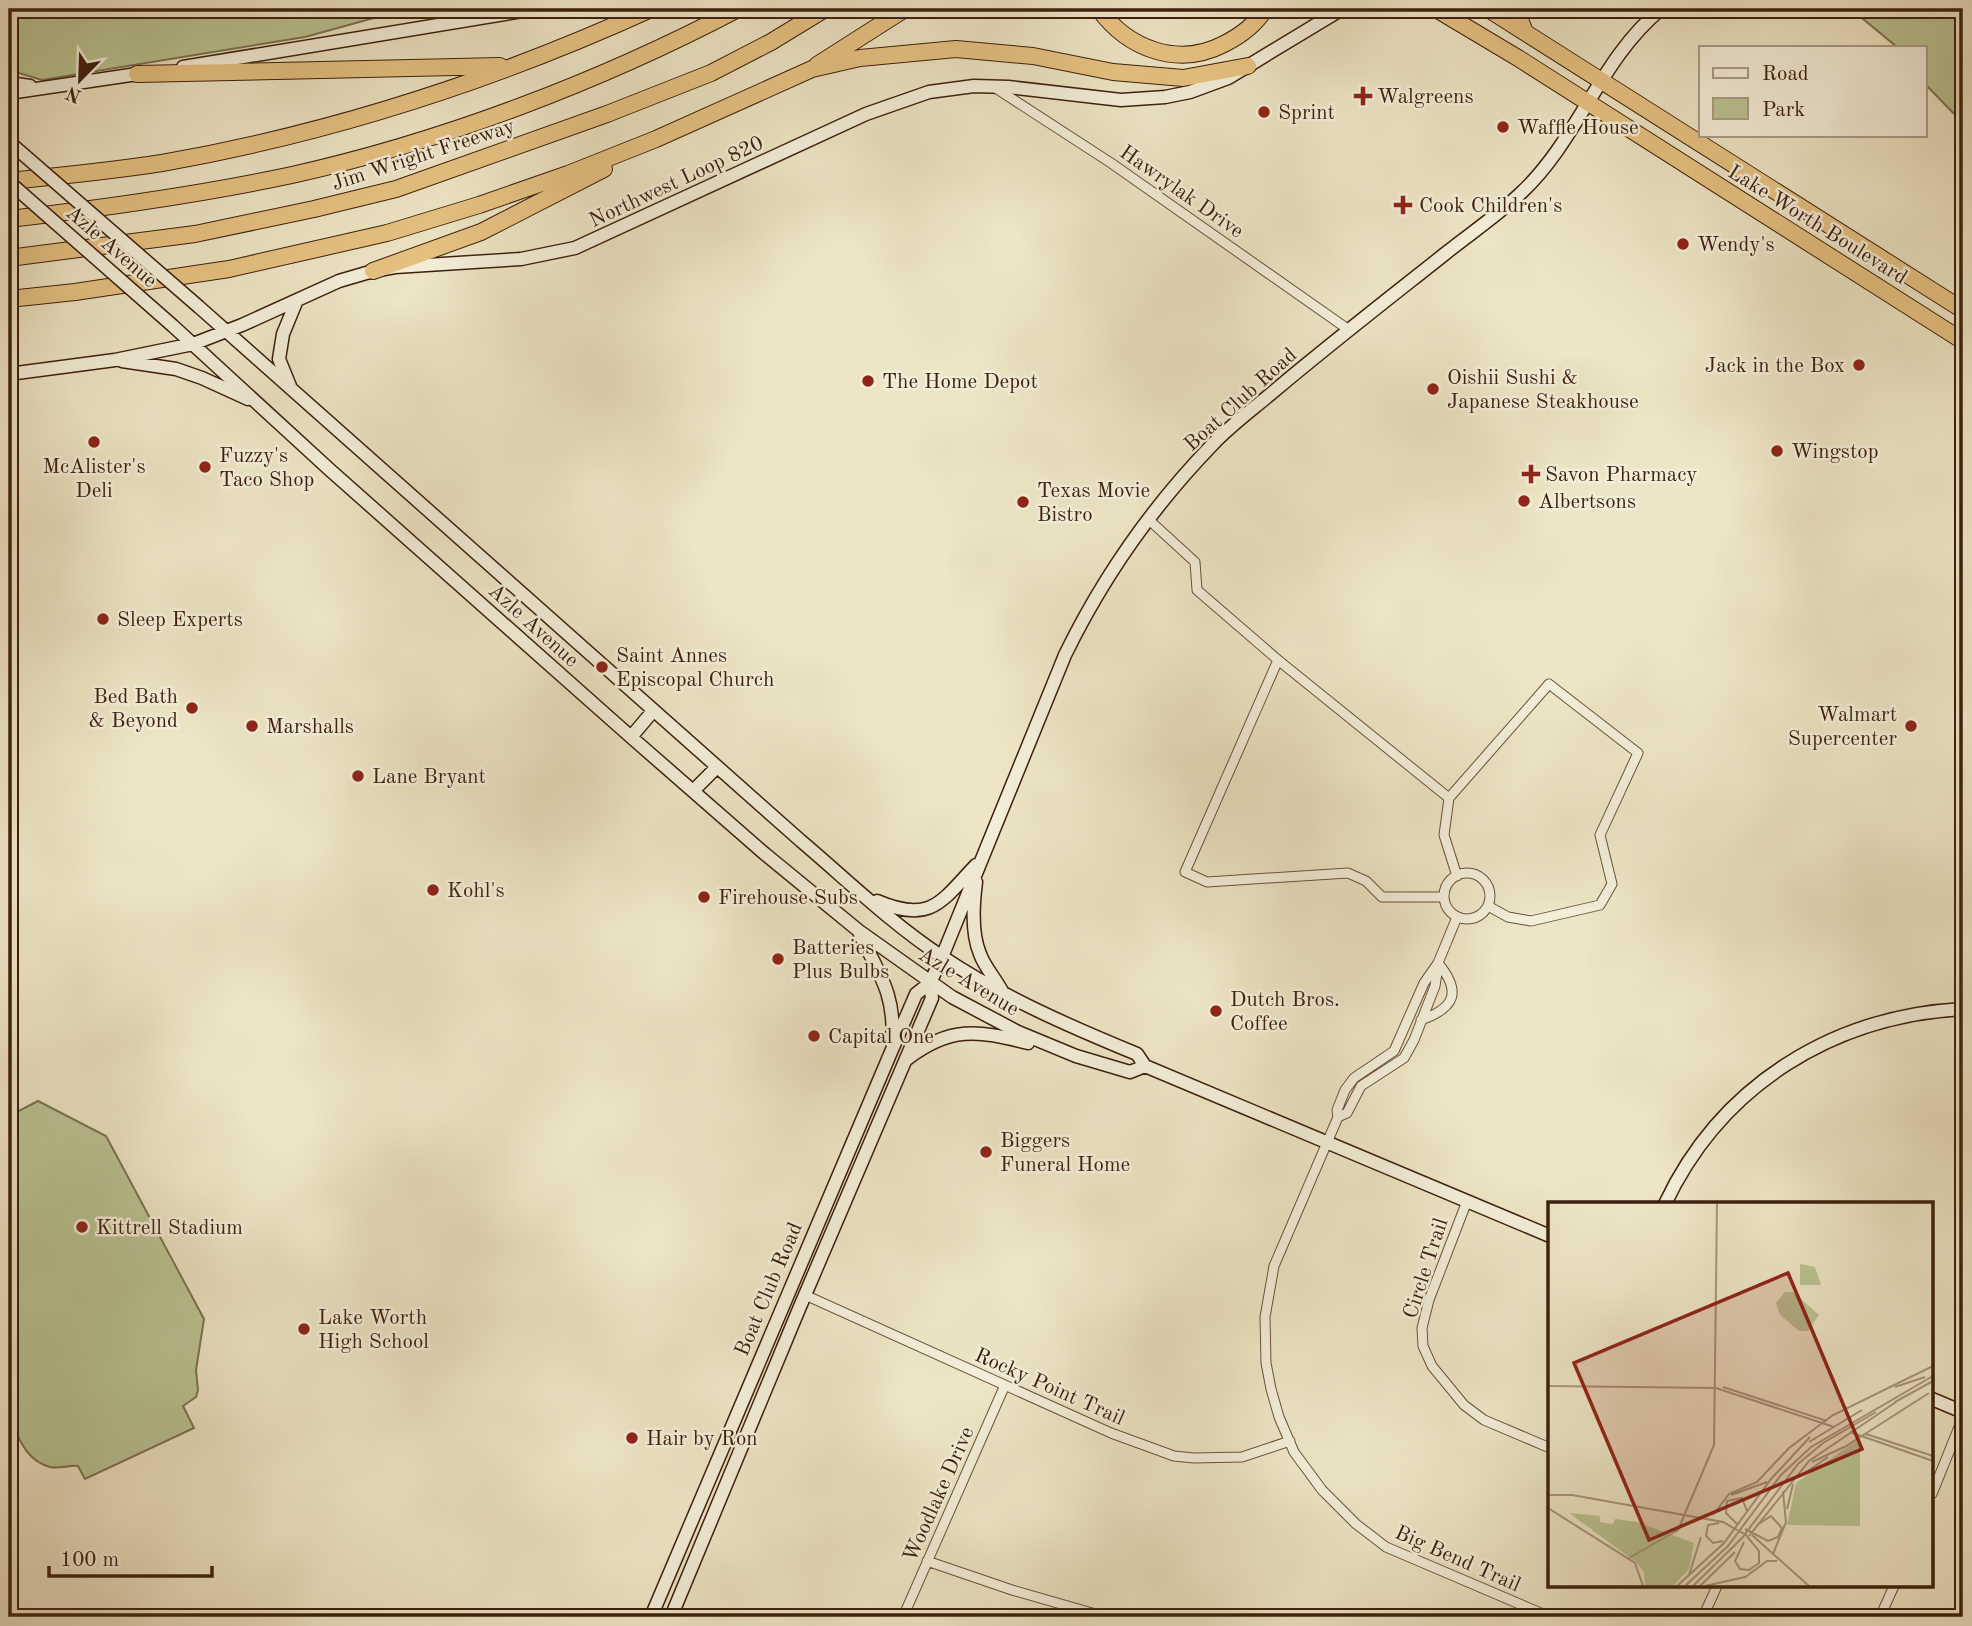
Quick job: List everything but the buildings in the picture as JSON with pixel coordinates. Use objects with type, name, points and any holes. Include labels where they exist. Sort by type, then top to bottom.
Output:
[{"type":"highway","points":[[9,181],[162,163],[283,138],[414,102],[590,37],[651,9]]},
{"type":"highway","name":"Jim Wright Freeway","points":[[9,219],[120,206],[293,175],[439,135],[555,94],[738,9]]},
{"type":"highway","name":"Jim Wright Freeway","points":[[9,258],[195,234],[396,189],[607,114],[711,73],[771,42],[825,9]]},
{"type":"highway","points":[[9,299],[229,269],[387,233],[480,205],[656,139],[812,69],[905,9]]},
{"type":"highway","points":[[1099,9],[1117,30],[1138,45],[1169,54],[1187,55],[1213,50],[1233,40],[1250,27],[1265,9]]},
{"type":"highway","name":"Lake Worth Boulevard","points":[[1436,9],[1963,341]]},
{"type":"highway","name":"Lake Worth Boulevard","points":[[1488,9],[1963,310]]},
{"type":"highway","points":[[1510,9],[1518,15],[1525,32]]},
{"type":"highway","points":[[812,69],[886,54],[956,49],[1033,56],[1113,72],[1183,78],[1248,66]]},
{"type":"highway","points":[[138,74],[516,66]]},
{"type":"highway","points":[[373,271],[499,223],[656,139]]},
{"type":"main road","points":[[9,93],[314,47],[535,9]]},
{"type":"main road","name":"Northwest Loop 820","points":[[9,374],[115,360],[193,344],[339,281],[373,271],[396,267],[521,259],[575,248],[899,101],[942,89],[992,86],[1135,100],[1190,92],[1217,83],[1342,9]]},
{"type":"main road","name":"Boat Club Road","points":[[651,1617],[916,994],[930,983],[942,957],[1070,645],[1106,578],[1148,519],[1214,442],[1521,193],[1562,142],[1619,53],[1638,30],[1661,9]]},
{"type":"main road","points":[[9,83],[44,88]]},
{"type":"main road","name":"Azle Avenue","points":[[9,142],[228,331],[716,767],[865,896],[942,957],[1053,1019],[1137,1054],[1145,1066],[1548,1235]]},
{"type":"main road","name":"Azle Avenue","points":[[9,181],[631,737],[790,876],[859,931],[930,983],[975,1011],[1076,1056],[1130,1072],[1145,1066]]},
{"type":"main road","points":[[292,390],[279,359],[283,334],[297,300]]},
{"type":"main road","points":[[115,360],[176,369],[260,405]]},
{"type":"main road","points":[[631,737],[653,711]]},
{"type":"main road","points":[[693,791],[716,767]]},
{"type":"main road","name":"Azle Avenue","points":[[865,896],[908,911],[927,909],[942,903],[981,860]]},
{"type":"main road","name":"Azle Avenue","points":[[981,860],[975,884],[976,942],[980,956],[1003,993]]},
{"type":"main road","points":[[859,931],[887,987],[891,1002],[891,1052]]},
{"type":"main road","name":"Boat Club Road","points":[[671,1617],[932,998],[930,983]]},
{"type":"main road","points":[[1666,1202],[1681,1173],[1718,1122],[1758,1085],[1789,1063],[1833,1039],[1871,1024],[1919,1014],[1963,1009]]},
{"type":"main road","points":[[906,1059],[941,1037],[964,1034],[1002,1036],[1076,1056]]},
{"type":"main road","points":[[1934,1400],[1963,1415]]},
{"type":"street","name":"Hawrylak Drive","points":[[992,86],[1122,170],[1349,330]]},
{"type":"street","points":[[1148,519],[1195,562],[1197,590],[1278,660],[1449,798]]},
{"type":"street","points":[[1278,660],[1185,873],[1208,882],[1348,873],[1366,881],[1382,897],[1444,897]]},
{"type":"street","points":[[1457,876],[1444,835],[1449,798],[1549,684],[1638,753],[1600,835],[1612,884],[1600,905],[1531,921],[1508,917],[1488,906]]},
{"type":"street","points":[[1469,873],[1483,879],[1490,892],[1488,906],[1478,917],[1457,917],[1450,911],[1444,897],[1449,883],[1457,876],[1469,873]]},
{"type":"street","points":[[1438,963],[1436,986],[1404,1058],[1361,1086],[1347,1113],[1338,1117],[1337,1110],[1345,1090],[1359,1074],[1394,1051],[1424,983],[1438,963],[1457,917]]},
{"type":"street","points":[[1409,1020],[1421,1020],[1440,1012],[1449,1002],[1453,989],[1451,978],[1438,963]]},
{"type":"street","points":[[1359,1074],[1367,1082]]},
{"type":"street","name":"Big Bend Trail","points":[[1338,1117],[1274,1266],[1265,1317],[1266,1363],[1279,1417],[1294,1452],[1322,1490],[1356,1524],[1386,1547],[1550,1617]]},
{"type":"street","name":"Circle Trail","points":[[1467,1201],[1429,1300],[1422,1328],[1423,1346],[1432,1366],[1464,1405],[1484,1420],[1548,1447]]},
{"type":"street","name":"Rocky Point Trail","points":[[805,1295],[1111,1433],[1174,1456],[1242,1457],[1290,1441]]},
{"type":"street","name":"Woodlake Drive","points":[[904,1617],[1005,1385]]},
{"type":"street","points":[[1934,1489],[1963,1415]]},
{"type":"street","points":[[927,1561],[1012,1590],[1106,1617]]},
{"type":"street","points":[[1703,1617],[1716,1588]]},
{"type":"street","points":[[1880,1617],[1893,1588]]},
{"type":"green space","points":[[19,9],[424,9],[392,13],[305,37],[42,80],[9,70],[9,33]]},
{"type":"green space","points":[[1851,9],[1963,9],[1963,123],[1926,85],[1926,46],[1896,46]]},
{"type":"green space","name":"Kittrell Stadium","points":[[38,1101],[106,1136],[204,1319],[196,1370],[198,1390],[196,1397],[183,1406],[194,1428],[85,1479],[78,1466],[57,1468],[35,1460],[24,1448],[9,1418],[9,1116]]},
{"type":"place","name":"Walgreens","points":[[1363,96]]},
{"type":"place","name":"Sprint","points":[[1264,112]]},
{"type":"place","name":"Waffle House","points":[[1503,127]]},
{"type":"place","name":"Cook Children's","points":[[1403,205]]},
{"type":"place","name":"Wendy's","points":[[1683,244]]},
{"type":"place","name":"Jack in the Box","points":[[1859,365]]},
{"type":"place","name":"The Home Depot","points":[[868,381]]},
{"type":"place","name":"Oishii Sushi & Japanese Steakhouse","points":[[1433,389]]},
{"type":"place","name":"McAlister's Deli","points":[[94,442]]},
{"type":"place","name":"Wingstop","points":[[1777,451]]},
{"type":"place","name":"Fuzzy's Taco Shop","points":[[205,467]]},
{"type":"place","name":"Savon Pharmacy","points":[[1531,474]]},
{"type":"place","name":"Albertsons","points":[[1524,501]]},
{"type":"place","name":"Texas Movie Bistro","points":[[1023,502]]},
{"type":"place","name":"Sleep Experts","points":[[103,619]]},
{"type":"place","name":"Saint Annes Episcopal Church","points":[[602,667]]},
{"type":"place","name":"Bed Bath & Beyond","points":[[192,708]]},
{"type":"place","name":"Marshalls","points":[[252,726]]},
{"type":"place","name":"Walmart Supercenter","points":[[1911,726]]},
{"type":"place","name":"Lane Bryant","points":[[358,776]]},
{"type":"place","name":"Kohl's","points":[[433,890]]},
{"type":"place","name":"Firehouse Subs","points":[[704,897]]},
{"type":"place","name":"Batteries Plus Bulbs","points":[[778,959]]},
{"type":"place","name":"Dutch Bros. Coffee","points":[[1216,1011]]},
{"type":"place","name":"Capital One","points":[[814,1036]]},
{"type":"place","name":"Biggers Funeral Home","points":[[986,1152]]},
{"type":"place","name":"Kittrell Stadium","points":[[82,1227]]},
{"type":"place","name":"Lake Worth High School","points":[[304,1329]]},
{"type":"place","name":"Hair by Ron","points":[[632,1438]]}]
